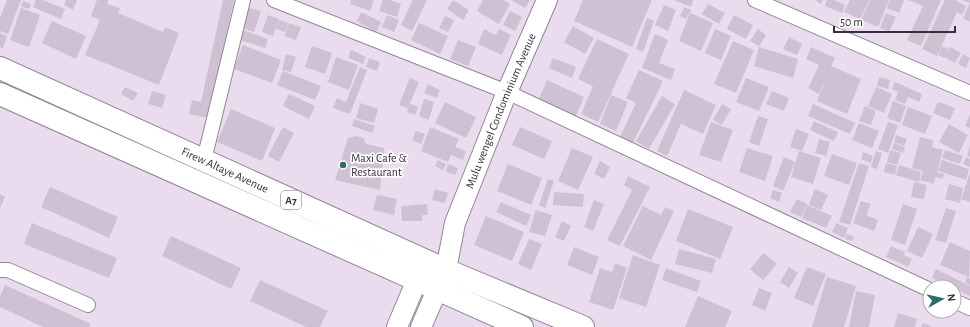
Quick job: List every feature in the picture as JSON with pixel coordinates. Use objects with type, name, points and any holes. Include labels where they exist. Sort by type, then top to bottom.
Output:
[{"type":"highway","name":"Firew Altaye Avenue","points":[[0,68],[437,265],[583,327]]},
{"type":"highway","name":"Firew Altaye Avenue","points":[[0,94],[522,327]]},
{"type":"highway","points":[[195,181],[204,160]]},
{"type":"highway","points":[[417,280],[437,265]]},
{"type":"highway","points":[[437,265],[437,290]]},
{"type":"main road","name":"Mulu wengel Condominium Avenue","points":[[437,265],[507,92],[547,0]]},
{"type":"main road","points":[[397,327],[417,280]]},
{"type":"main road","points":[[421,327],[437,290]]},
{"type":"street","points":[[204,160],[243,0]]},
{"type":"street","points":[[274,0],[507,92],[922,286]]},
{"type":"street","points":[[755,0],[970,93]]},
{"type":"street","points":[[0,270],[8,270],[88,305]]},
{"type":"building","points":[[7,0],[21,0],[8,34],[0,31],[0,18]]},
{"type":"building","points":[[36,0],[43,0],[65,9],[61,19],[33,7]]},
{"type":"building","points":[[66,0],[77,0],[73,10],[64,5]]},
{"type":"building","points":[[97,0],[109,0],[107,4],[120,8],[118,13],[163,32],[165,27],[179,33],[159,85],[85,55],[100,20],[91,16]]},
{"type":"building","points":[[223,0],[234,0],[208,118],[189,114],[192,100],[201,102]]},
{"type":"building","points":[[351,0],[374,0],[370,11],[350,4]]},
{"type":"building","points":[[383,0],[390,0],[401,4],[397,17],[379,11]]},
{"type":"building","points":[[413,0],[427,0],[412,31],[401,25]]},
{"type":"building","points":[[453,0],[469,10],[463,20],[447,9]]},
{"type":"building","points":[[483,0],[503,0],[510,4],[499,24],[477,11]]},
{"type":"building","points":[[511,0],[530,0],[525,8]]},
{"type":"building","points":[[583,0],[652,0],[632,47],[574,21]]},
{"type":"building","points":[[674,0],[693,0],[691,7]]},
{"type":"building","points":[[815,0],[823,0],[821,4]]},
{"type":"building","points":[[827,0],[834,0],[845,5],[842,13],[825,6]]},
{"type":"building","points":[[850,0],[869,0],[860,19],[844,12]]},
{"type":"building","points":[[870,0],[889,0],[878,27],[861,20]]},
{"type":"building","points":[[890,0],[904,0],[899,13],[887,8]]},
{"type":"building","points":[[908,0],[941,0],[921,46],[907,40],[923,6]]},
{"type":"building","points":[[945,0],[955,0],[966,6],[962,15],[957,12],[937,56],[922,49]]},
{"type":"building","points":[[962,0],[970,0],[970,3]]},
{"type":"building","points":[[23,1],[31,4],[29,9],[21,6]]},
{"type":"building","points":[[970,3],[970,22],[963,18]]},
{"type":"building","points":[[708,4],[725,13],[719,24],[702,14]]},
{"type":"building","points":[[664,5],[676,10],[668,31],[655,25]]},
{"type":"building","points":[[684,7],[691,10],[686,19],[680,16]]},
{"type":"building","points":[[21,8],[40,15],[29,47],[10,40]]},
{"type":"building","points":[[249,8],[261,11],[254,32],[242,28]]},
{"type":"building","points":[[510,11],[522,17],[515,31],[503,25]]},
{"type":"building","points":[[361,12],[381,22],[376,32],[357,21]]},
{"type":"building","points":[[690,13],[713,23],[701,51],[679,41]]},
{"type":"building","points":[[886,13],[896,17],[889,32],[880,28]]},
{"type":"building","points":[[268,15],[279,19],[273,36],[262,32]]},
{"type":"building","points":[[387,15],[399,20],[394,32],[382,27]]},
{"type":"building","points":[[734,15],[753,25],[746,39],[727,29]]},
{"type":"building","points":[[445,16],[454,20],[448,32],[439,28]]},
{"type":"building","points":[[647,18],[654,21],[643,52],[636,49]]},
{"type":"building","points":[[279,20],[288,23],[285,32],[276,29]]},
{"type":"building","points":[[52,21],[86,36],[76,59],[42,43]]},
{"type":"building","points":[[289,23],[301,27],[296,40],[284,36]]},
{"type":"building","points":[[419,23],[448,36],[440,54],[411,40]]},
{"type":"building","points":[[573,26],[594,38],[585,54],[564,42]]},
{"type":"building","points":[[484,29],[496,35],[499,29],[511,35],[502,55],[478,44]]},
{"type":"building","points":[[715,29],[731,36],[721,60],[705,53]]},
{"type":"building","points":[[758,29],[766,35],[759,46],[750,41]]},
{"type":"building","points":[[243,30],[268,39],[265,48],[240,40]]},
{"type":"building","points":[[0,33],[7,36],[3,48],[0,47]]},
{"type":"building","points":[[655,34],[668,40],[659,63],[675,69],[671,80],[642,68]]},
{"type":"building","points":[[789,37],[802,44],[797,55],[783,49]]},
{"type":"building","points":[[597,39],[629,54],[598,122],[581,114],[593,86],[578,79]]},
{"type":"building","points":[[458,40],[476,47],[468,66],[450,59]]},
{"type":"building","points":[[733,41],[754,50],[736,93],[714,84]]},
{"type":"building","points":[[243,45],[281,60],[272,83],[234,69]]},
{"type":"building","points":[[312,46],[332,53],[325,74],[305,67]]},
{"type":"building","points":[[942,46],[948,49],[944,58],[938,55]]},
{"type":"building","points":[[759,47],[798,59],[793,78],[754,66]]},
{"type":"building","points":[[811,47],[835,58],[831,66],[861,79],[847,114],[817,101],[829,72],[819,94],[808,88],[819,65],[806,59]]},
{"type":"building","points":[[950,47],[961,53],[955,63],[944,57]]},
{"type":"building","points":[[351,50],[366,57],[363,64],[348,58]]},
{"type":"building","points":[[286,54],[296,57],[291,72],[282,70]]},
{"type":"building","points":[[963,54],[970,58],[966,68],[958,64]]},
{"type":"building","points":[[336,57],[358,65],[349,90],[328,82]]},
{"type":"building","points":[[369,58],[380,62],[377,71],[366,67]]},
{"type":"building","points":[[553,58],[576,67],[572,78],[549,68]]},
{"type":"building","points":[[360,67],[367,70],[350,114],[333,108],[337,98],[346,102]]},
{"type":"building","points":[[639,70],[663,81],[632,145],[619,139],[636,103],[626,98]]},
{"type":"building","points":[[283,71],[321,86],[315,100],[277,85]]},
{"type":"building","points":[[879,77],[890,80],[888,89],[877,86]]},
{"type":"building","points":[[410,78],[419,82],[408,108],[399,105]]},
{"type":"building","points":[[746,78],[769,87],[759,111],[736,102]]},
{"type":"building","points":[[547,80],[584,97],[575,118],[538,101]]},
{"type":"building","points":[[895,82],[922,94],[919,102],[908,97],[905,104],[895,100],[898,92],[892,89]]},
{"type":"building","points":[[428,84],[440,90],[437,98],[424,93]]},
{"type":"building","points":[[125,87],[138,93],[133,101],[121,94]]},
{"type":"building","points":[[876,87],[892,94],[884,113],[868,106]]},
{"type":"building","points":[[684,90],[716,105],[703,134],[681,124],[667,156],[657,151]]},
{"type":"building","points":[[152,91],[166,95],[162,108],[148,104]]},
{"type":"building","points":[[772,91],[789,98],[784,111],[766,104]]},
{"type":"building","points":[[289,94],[315,106],[309,119],[283,106]]},
{"type":"building","points":[[611,95],[628,102],[616,131],[600,124]]},
{"type":"building","points":[[662,96],[675,104],[649,149],[636,141]]},
{"type":"building","points":[[424,99],[434,102],[429,120],[419,116]]},
{"type":"building","points":[[893,101],[906,106],[900,123],[887,118]]},
{"type":"building","points":[[445,102],[476,117],[466,138],[435,123]]},
{"type":"building","points":[[938,102],[955,108],[950,120],[933,113]]},
{"type":"building","points":[[360,103],[378,109],[374,123],[356,118]]},
{"type":"building","points":[[410,104],[418,107],[415,115],[407,112]]},
{"type":"building","points":[[722,104],[731,109],[722,125],[713,120]]},
{"type":"building","points":[[813,104],[855,123],[850,134],[808,116]]},
{"type":"building","points":[[865,106],[876,111],[871,125],[859,121]]},
{"type":"building","points":[[908,107],[932,116],[925,134],[902,125]]},
{"type":"building","points":[[231,109],[275,128],[262,161],[217,142]]},
{"type":"building","points":[[970,114],[970,128],[965,126]]},
{"type":"building","points":[[758,116],[768,119],[759,146],[749,142]]},
{"type":"building","points":[[354,119],[375,126],[372,133],[352,126]]},
{"type":"building","points":[[814,121],[838,132],[834,141],[810,130]]},
{"type":"building","points":[[711,122],[733,130],[721,162],[699,155]]},
{"type":"building","points":[[888,122],[898,125],[888,153],[878,149]]},
{"type":"building","points":[[859,123],[879,131],[872,148],[852,140]]},
{"type":"building","points":[[949,124],[968,135],[959,153],[939,142]]},
{"type":"building","points":[[283,127],[294,133],[279,162],[268,156]]},
{"type":"building","points":[[430,127],[459,139],[455,147],[466,151],[463,160],[451,155],[448,162],[421,151]]},
{"type":"building","points":[[520,127],[552,141],[544,159],[512,145]]},
{"type":"building","points":[[796,129],[809,134],[802,151],[790,147]]},
{"type":"building","points":[[416,131],[425,134],[421,144],[412,140]]},
{"type":"building","points":[[896,135],[907,139],[904,146],[894,142]]},
{"type":"building","points":[[357,136],[363,138],[366,144],[384,148],[380,190],[335,180],[348,138]]},
{"type":"building","points":[[920,137],[933,140],[932,147],[943,150],[937,172],[944,174],[943,179],[935,177],[934,184],[920,180],[923,171],[912,168]]},
{"type":"building","points":[[819,139],[830,142],[826,156],[815,153]]},
{"type":"building","points":[[894,143],[905,147],[903,153],[892,149]]},
{"type":"building","points":[[970,146],[970,157],[967,156]]},
{"type":"building","points":[[572,148],[593,157],[578,190],[558,181]]},
{"type":"building","points":[[747,148],[773,156],[765,181],[739,172]]},
{"type":"building","points":[[890,150],[901,153],[897,165],[887,162]]},
{"type":"building","points":[[945,150],[963,156],[960,164],[942,158]]},
{"type":"building","points":[[799,151],[821,158],[813,184],[791,177]]},
{"type":"building","points":[[876,151],[882,153],[877,169],[871,167]]},
{"type":"building","points":[[863,152],[873,156],[871,163],[861,159]]},
{"type":"building","points":[[832,154],[857,163],[849,185],[824,176]]},
{"type":"building","points":[[784,157],[795,162],[783,191],[773,186]]},
{"type":"building","points":[[966,157],[970,159],[970,167],[963,164]]},
{"type":"building","points":[[438,160],[446,164],[443,170],[435,166]]},
{"type":"building","points":[[942,160],[969,169],[966,180],[938,171]]},
{"type":"building","points":[[600,161],[610,167],[604,179],[594,174]]},
{"type":"building","points":[[859,163],[869,166],[850,225],[839,222]]},
{"type":"building","points":[[886,163],[897,166],[895,175],[884,172]]},
{"type":"building","points":[[448,164],[458,168],[455,175],[446,172]]},
{"type":"building","points":[[508,164],[542,178],[531,205],[497,191]]},
{"type":"building","points":[[899,165],[921,172],[919,182],[896,175]]},
{"type":"building","points":[[970,173],[970,202],[961,199]]},
{"type":"building","points":[[628,176],[650,187],[620,246],[607,240],[632,190],[624,185]]},
{"type":"building","points":[[548,179],[554,181],[545,208],[539,205]]},
{"type":"building","points":[[914,182],[927,185],[924,199],[911,197]]},
{"type":"building","points":[[949,184],[963,188],[960,203],[945,199]]},
{"type":"building","points":[[50,187],[118,217],[109,238],[41,207]]},
{"type":"building","points":[[435,189],[448,193],[445,203],[432,200]]},
{"type":"building","points":[[815,189],[828,195],[821,210],[809,205]]},
{"type":"building","points":[[773,190],[782,193],[779,202],[770,198]]},
{"type":"building","points":[[554,192],[584,194],[583,207],[553,205]]},
{"type":"building","points":[[0,194],[5,197],[0,208]]},
{"type":"building","points":[[377,195],[397,199],[394,215],[373,210]]},
{"type":"building","points":[[797,199],[807,204],[801,217],[790,212]]},
{"type":"building","points":[[594,200],[604,204],[593,231],[584,227]]},
{"type":"building","points":[[861,201],[871,204],[866,215],[878,220],[874,231],[853,223]]},
{"type":"building","points":[[501,202],[531,215],[526,226],[496,212]]},
{"type":"building","points":[[427,204],[428,215],[422,215],[422,221],[402,221],[401,206]]},
{"type":"building","points":[[903,204],[917,209],[905,245],[891,240]]},
{"type":"building","points":[[807,205],[832,216],[826,228],[802,218]]},
{"type":"building","points":[[643,206],[661,215],[665,207],[674,211],[651,260],[623,246]]},
{"type":"building","points":[[946,208],[956,211],[946,243],[935,240]]},
{"type":"building","points":[[688,209],[733,227],[720,259],[676,241]]},
{"type":"building","points":[[536,210],[552,215],[545,236],[529,232]]},
{"type":"building","points":[[486,216],[524,232],[512,261],[474,245]]},
{"type":"building","points":[[562,221],[571,226],[564,241],[555,237]]},
{"type":"building","points":[[32,223],[117,258],[109,278],[24,244]]},
{"type":"building","points":[[836,223],[848,228],[844,238],[832,232]]},
{"type":"building","points":[[918,227],[933,234],[922,258],[907,251]]},
{"type":"building","points":[[847,234],[854,237],[852,241],[845,239]]},
{"type":"building","points":[[171,236],[241,268],[231,289],[162,256]]},
{"type":"building","points":[[529,239],[542,244],[531,270],[518,264]]},
{"type":"building","points":[[950,242],[970,251],[969,277],[940,265]]},
{"type":"building","points":[[891,246],[905,252],[900,263],[886,257]]},
{"type":"building","points":[[574,247],[599,257],[592,275],[567,265]]},
{"type":"building","points":[[679,249],[716,259],[712,273],[675,264]]},
{"type":"building","points":[[764,253],[777,264],[763,280],[750,269]]},
{"type":"building","points":[[633,255],[660,265],[646,307],[619,298]]},
{"type":"building","points":[[904,255],[912,259],[908,267],[900,263]]},
{"type":"building","points":[[615,263],[627,268],[613,310],[589,302],[600,268],[612,272]]},
{"type":"building","points":[[789,267],[798,273],[789,288],[780,282]]},
{"type":"building","points":[[807,267],[826,274],[813,306],[794,298]]},
{"type":"building","points":[[666,268],[701,281],[697,292],[662,280]]},
{"type":"building","points":[[936,269],[956,279],[934,279],[932,278]]},
{"type":"building","points":[[827,277],[856,286],[844,327],[812,327]]},
{"type":"building","points":[[967,277],[970,279],[970,285],[965,283]]},
{"type":"building","points":[[260,280],[328,311],[320,327],[306,327],[250,301]]},
{"type":"building","points":[[962,282],[970,286],[970,296],[962,292]]},
{"type":"building","points":[[5,285],[91,324],[89,327],[43,327],[0,307],[0,296]]},
{"type":"building","points":[[759,288],[772,293],[765,311],[752,305]]},
{"type":"building","points":[[856,291],[875,295],[869,327],[849,327]]},
{"type":"building","points":[[698,296],[732,311],[725,327],[685,327]]},
{"type":"building","points":[[898,313],[917,319],[915,327],[894,327]]},
{"type":"building","points":[[923,323],[932,327],[921,327]]},
{"type":"place","name":"Maxi Cafe & Restaurant","points":[[343,165]]}]
